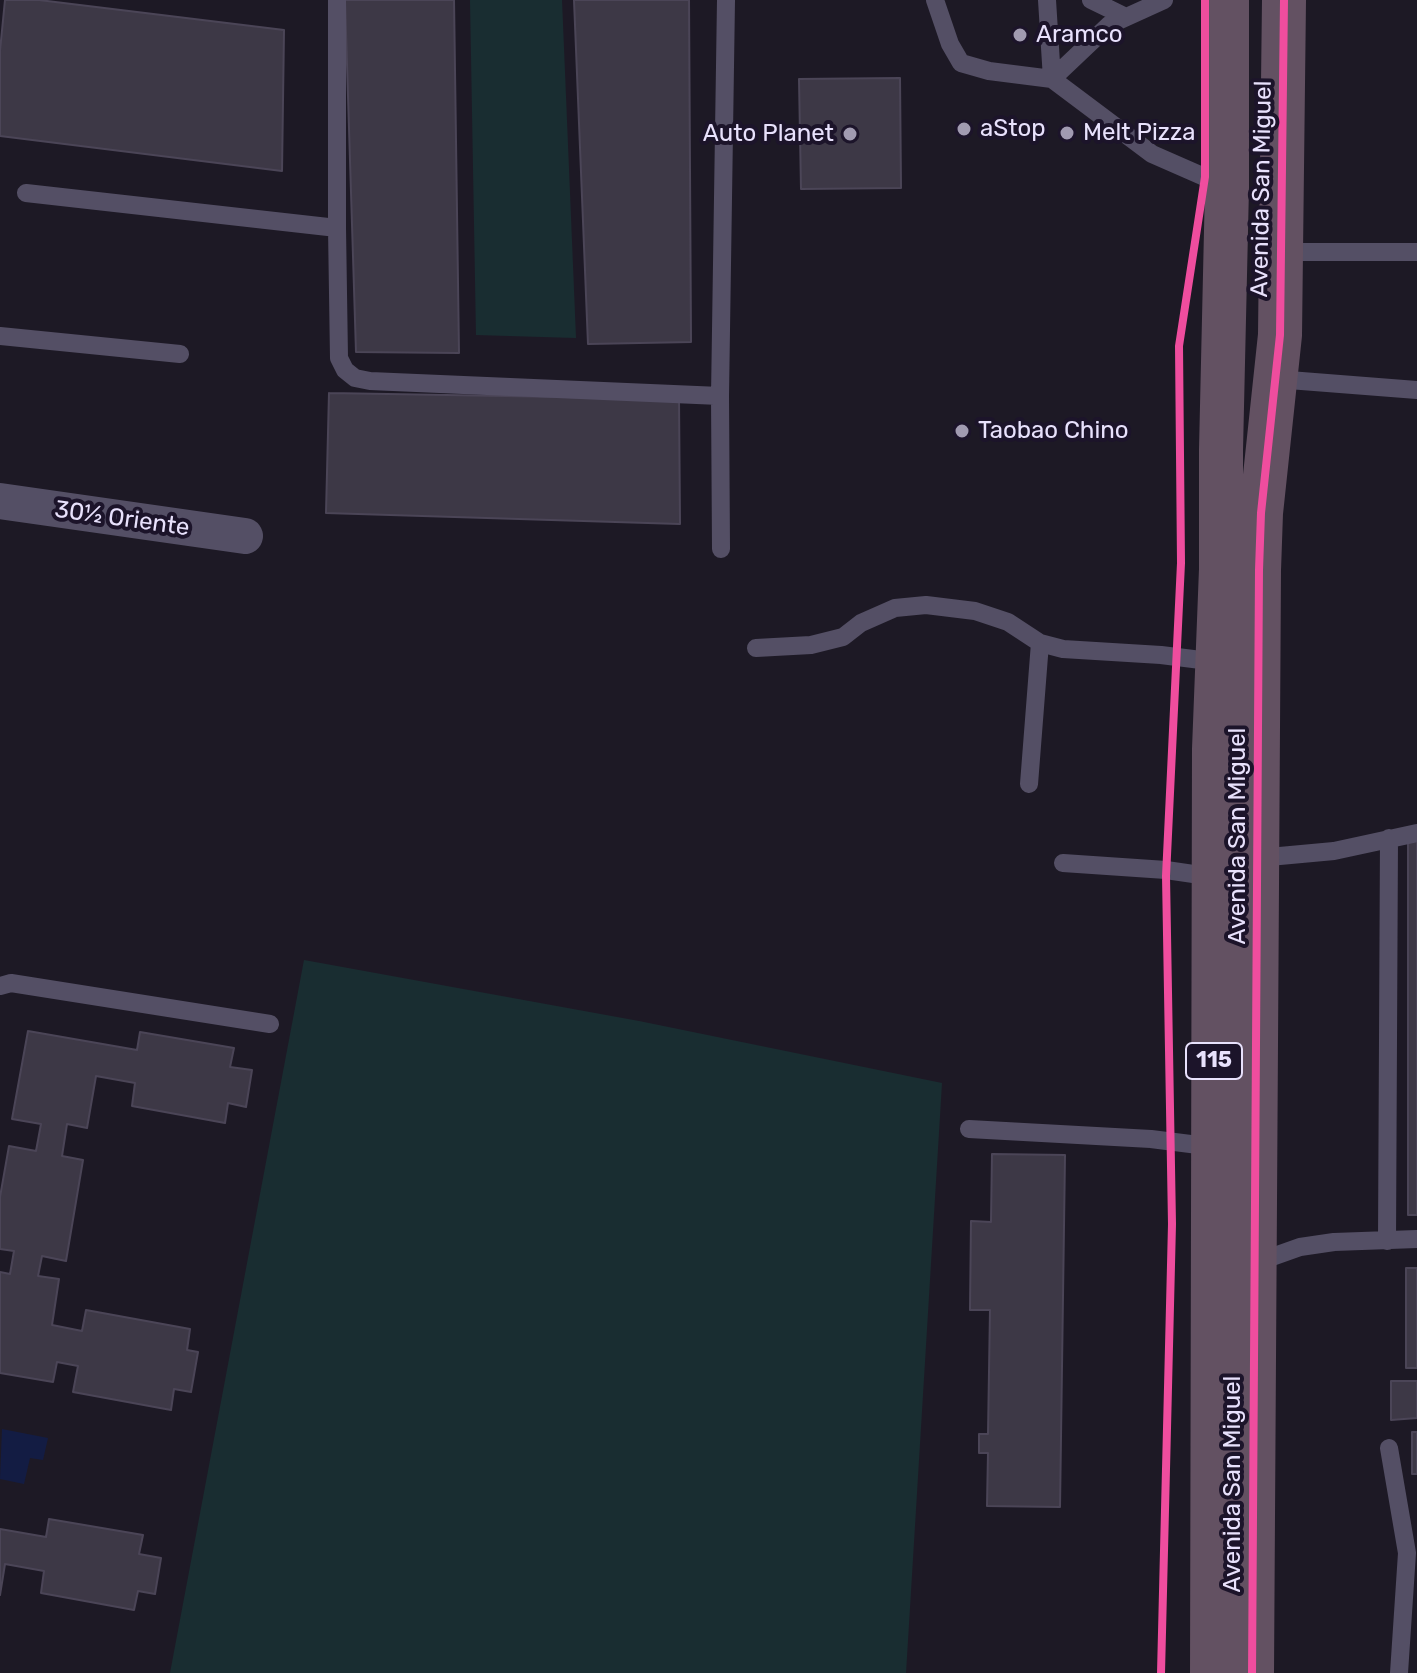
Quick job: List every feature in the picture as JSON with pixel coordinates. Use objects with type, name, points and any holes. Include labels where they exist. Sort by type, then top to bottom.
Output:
[{"type":"highway","name":"Avenida San Miguel","points":[[1212,1673],[1214,749],[1227,187],[1227,0]]},
{"type":"highway","name":"Avenida San Miguel","points":[[1252,1673],[1261,527],[1276,379],[1282,252],[1284,0]]},
{"type":"street","name":"30½ Oriente","points":[[0,501],[245,536]]},
{"type":"lane","points":[[337,0],[339,358],[345,370],[355,378],[370,381],[720,396]]},
{"type":"lane","points":[[721,549],[726,0]]},
{"type":"lane","points":[[935,0],[950,44],[961,63],[989,71],[1052,79],[1152,154],[1227,187]]},
{"type":"lane","points":[[1047,0],[1052,79]]},
{"type":"lane","points":[[1091,0],[1126,17]]},
{"type":"lane","points":[[1052,79],[1109,25],[1164,0]]},
{"type":"lane","points":[[26,193],[337,228]]},
{"type":"lane","points":[[1282,252],[1417,252]]},
{"type":"lane","points":[[0,336],[180,354]]},
{"type":"lane","points":[[1276,379],[1417,390]]},
{"type":"lane","points":[[756,648],[811,645],[843,637],[861,623],[895,608],[926,605],[975,611],[1008,622],[1040,643],[1063,649],[1217,662]]},
{"type":"lane","points":[[1029,784],[1040,643]]},
{"type":"lane","points":[[1258,858],[1334,851],[1417,833]]},
{"type":"lane","points":[[1387,1241],[1389,838]]},
{"type":"lane","points":[[1063,863],[1166,870],[1214,877]]},
{"type":"lane","points":[[0,986],[11,983],[270,1024]]},
{"type":"lane","points":[[969,1129],[1151,1139],[1214,1147]]},
{"type":"lane","points":[[1254,1263],[1300,1247],[1334,1242],[1417,1239]]},
{"type":"lane","points":[[1389,1448],[1412,1553],[1399,1673]]},
{"type":"green space","points":[[470,0],[562,0],[576,338],[476,335]]},
{"type":"green space","points":[[304,960],[639,1021],[942,1083],[906,1673],[170,1673]]},
{"type":"water","points":[[2,1429],[48,1438],[43,1460],[30,1458],[24,1484],[0,1479]]},
{"type":"building","points":[[5,0],[39,0],[284,30],[282,171],[0,136],[0,51]]},
{"type":"building","points":[[345,0],[454,0],[459,353],[356,352]]},
{"type":"building","points":[[574,0],[689,0],[691,342],[588,344]]},
{"type":"building","name":"Auto Planet","points":[[900,78],[901,188],[801,189],[799,79]]},
{"type":"building","points":[[329,393],[679,399],[680,524],[326,513]]},
{"type":"building","points":[[1408,840],[1417,840],[1417,1215],[1408,1215]]},
{"type":"building","points":[[28,1031],[137,1050],[140,1032],[234,1048],[230,1067],[252,1070],[246,1107],[228,1103],[225,1123],[132,1106],[135,1083],[96,1076],[87,1128],[67,1124],[62,1156],[83,1160],[66,1261],[42,1256],[38,1276],[59,1279],[52,1325],[82,1331],[86,1310],[190,1329],[187,1350],[198,1352],[191,1392],[174,1389],[171,1410],[73,1392],[78,1366],[57,1362],[53,1382],[0,1373],[0,1272],[10,1274],[14,1251],[0,1249],[0,1197],[9,1146],[36,1151],[41,1124],[12,1119]]},
{"type":"building","points":[[992,1154],[1065,1155],[1060,1507],[987,1506],[988,1453],[979,1453],[979,1434],[988,1434],[990,1310],[970,1310],[971,1221],[991,1222]]},
{"type":"building","points":[[1406,1268],[1417,1268],[1417,1368],[1406,1368]]},
{"type":"building","points":[[1391,1381],[1417,1381],[1417,1418],[1391,1420]]},
{"type":"building","points":[[1412,1432],[1417,1432],[1417,1474],[1412,1474]]},
{"type":"building","points":[[49,1519],[143,1535],[139,1554],[161,1558],[155,1594],[138,1591],[134,1610],[41,1593],[44,1571],[5,1564],[0,1595],[0,1529],[46,1537]]},
{"type":"cycle path","points":[[1161,1673],[1172,1224],[1166,876],[1181,563],[1179,346],[1205,177],[1205,0]]},
{"type":"cycle path","points":[[1252,1673],[1259,570],[1261,513],[1280,335],[1284,0]]},
{"type":"place","name":"Aramco","points":[[1020,35]]},
{"type":"place","name":"aStop","points":[[964,129]]},
{"type":"place","name":"Melt Pizza","points":[[1067,133]]},
{"type":"place","name":"Auto Planet","points":[[850,134]]},
{"type":"place","name":"Taobao Chino","points":[[962,431]]}]
